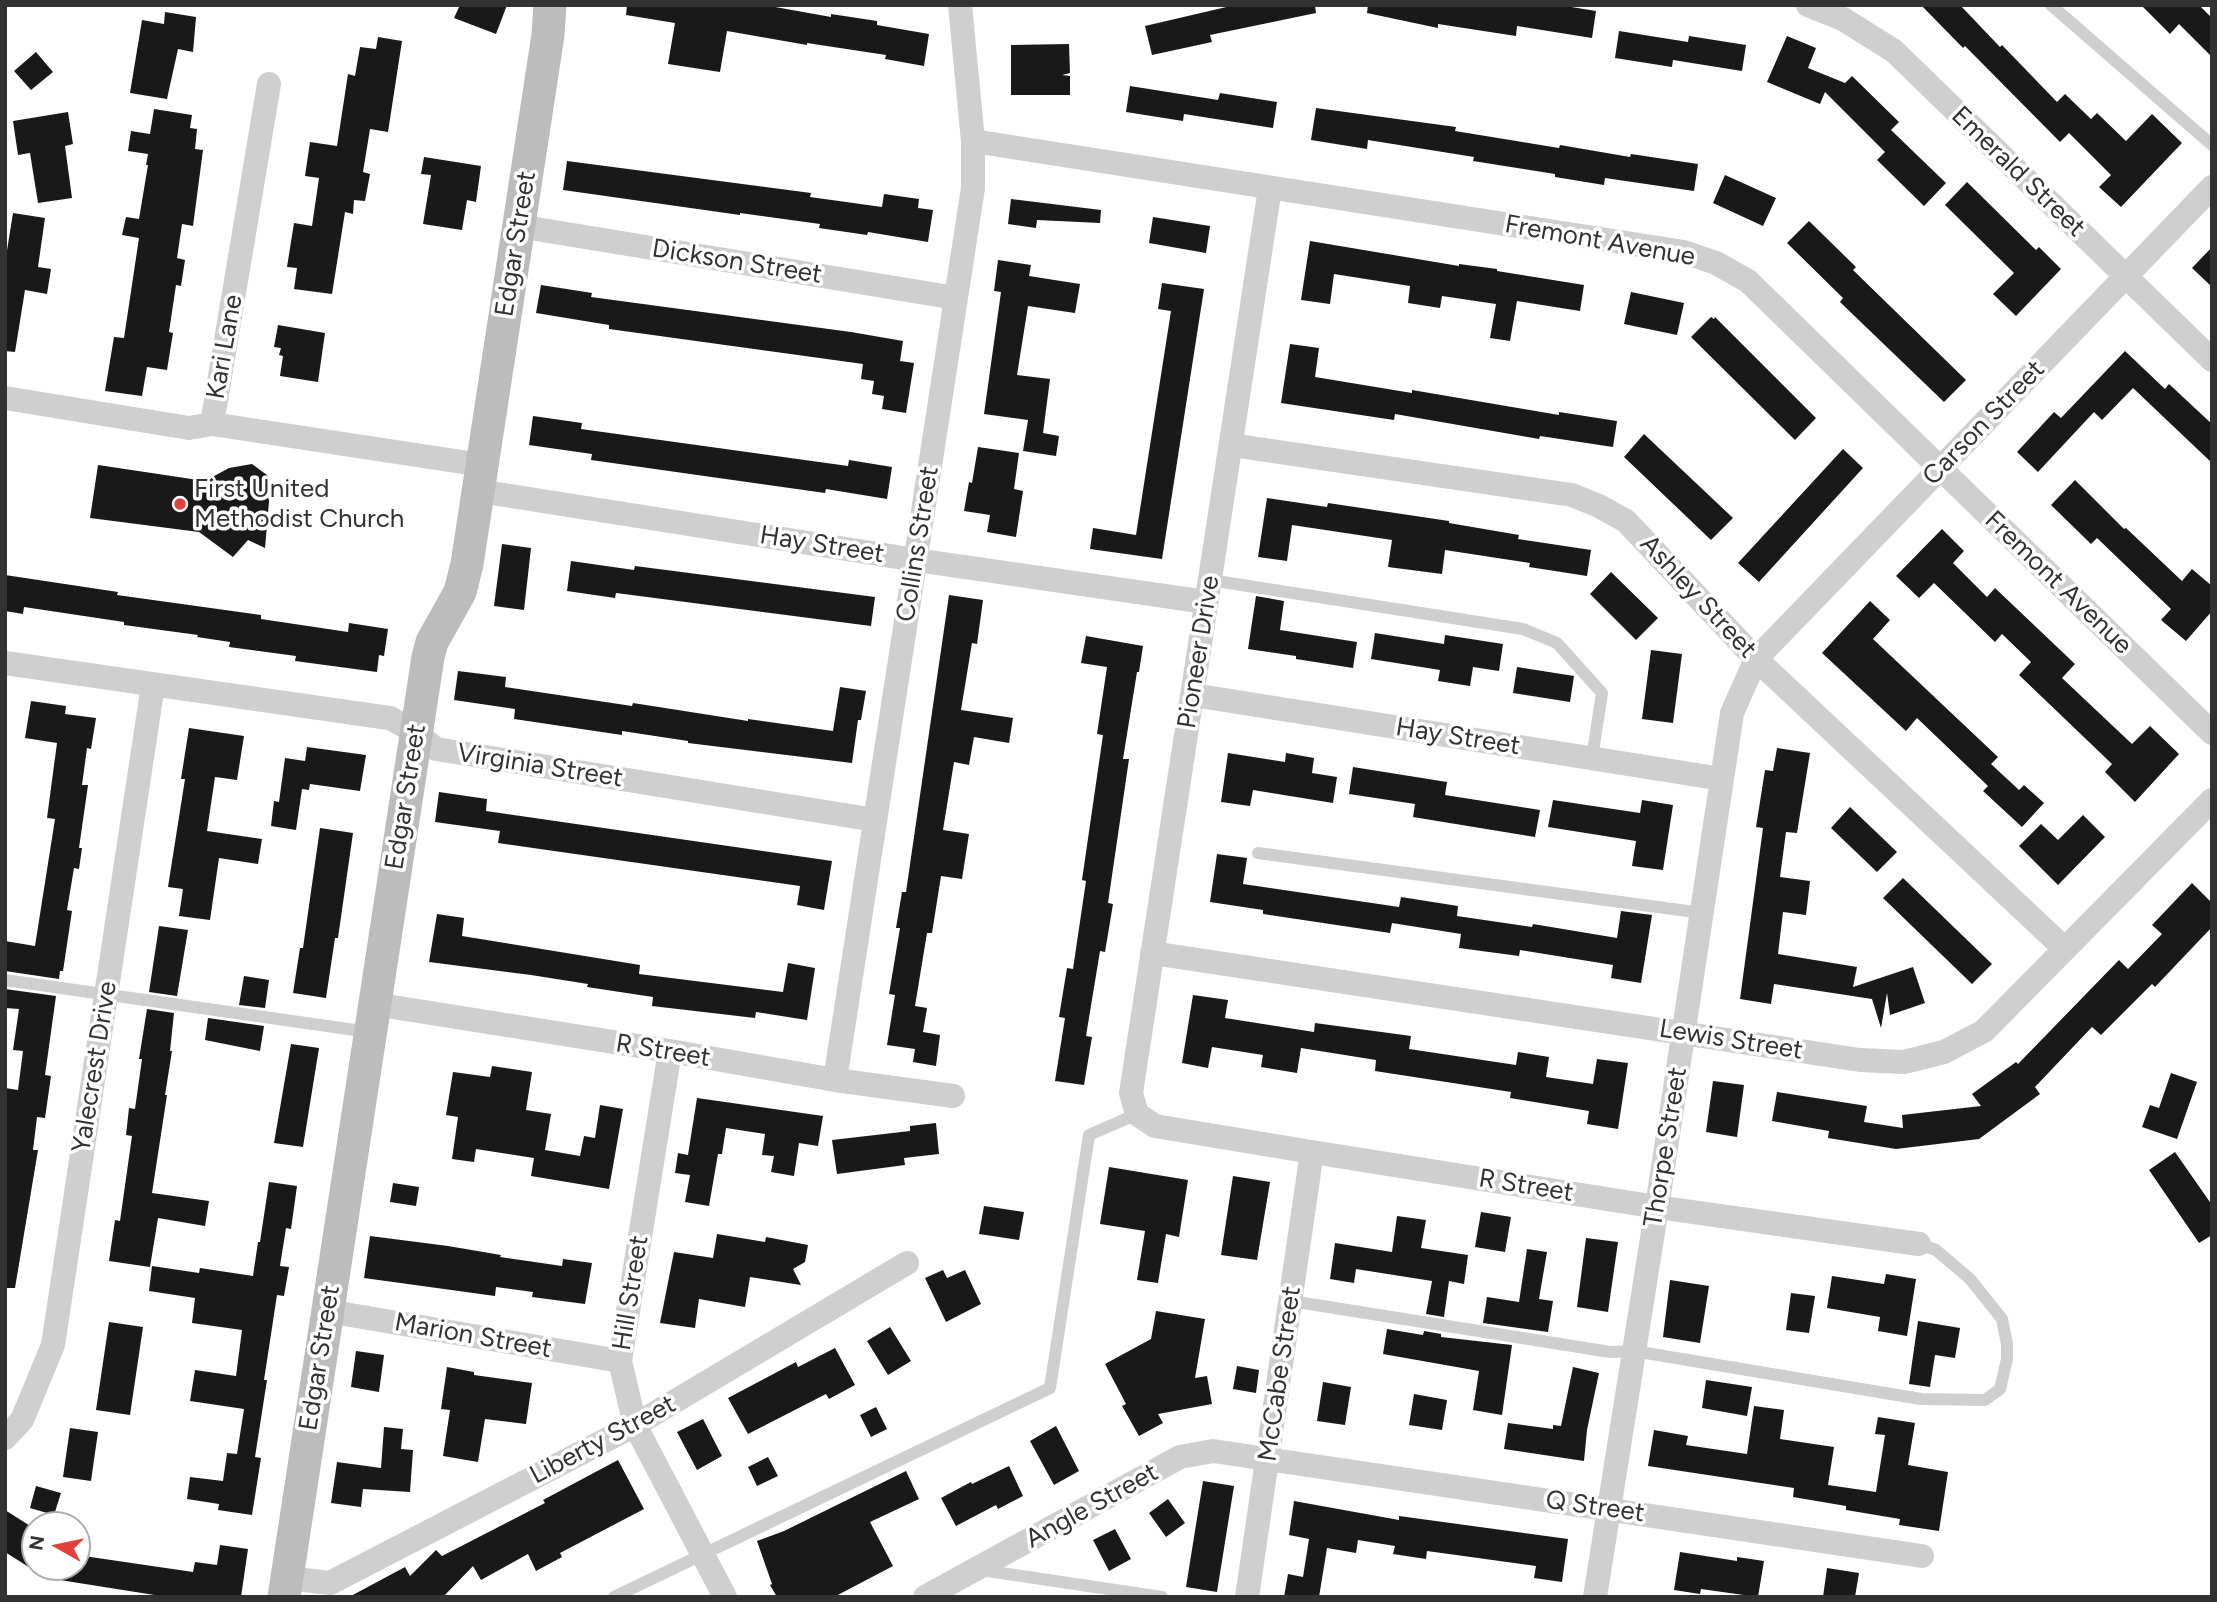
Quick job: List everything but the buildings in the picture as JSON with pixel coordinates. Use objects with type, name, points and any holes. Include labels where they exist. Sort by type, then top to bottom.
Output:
[{"type":"street","name":"Edgar Street","points":[[285,1587],[415,732],[430,650],[460,592],[467,564],[548,36],[550,5]]},
{"type":"street","name":"Collins Street","points":[[835,1080],[973,188],[973,141],[960,5]]},
{"type":"street","name":"Emerald Street","points":[[1810,5],[1843,19],[1894,51],[2212,360]]},
{"type":"street","name":"Kari Lane","points":[[269,85],[212,424],[480,478]]},
{"type":"street","name":"Fremont Avenue","points":[[973,141],[1684,252],[1716,263],[1748,281],[2212,733]]},
{"type":"street","name":"Carson Street","points":[[1756,659],[2212,187]]},
{"type":"street","name":"Pioneer Drive","points":[[1137,1114],[1131,1093],[1270,188]]},
{"type":"street","name":"Dickson Street","points":[[519,226],[956,298]]},
{"type":"street","points":[[5,398],[189,428],[212,424]]},
{"type":"street","name":"Ashley Street","points":[[1231,445],[1572,495],[1600,506],[1626,521],[1756,659],[2065,949]]},
{"type":"street","name":"Hay Street","points":[[480,478],[916,560],[1208,591]]},
{"type":"street","name":"Thorpe Street","points":[[1595,1597],[1732,713],[1756,659]]},
{"type":"street","name":"Virginia Street","points":[[5,663],[390,718],[415,732],[436,749],[875,820]]},
{"type":"street","name":"Yalecrest Drive","points":[[5,1438],[22,1420],[53,1345],[153,685]]},
{"type":"street","name":"Hay Street","points":[[1193,695],[1722,779]]},
{"type":"street","name":"Lewis Street","points":[[1152,953],[1860,1060],[1904,1062],[1944,1052],[1984,1031],[2212,800]]},
{"type":"street","name":"R Street","points":[[372,1018],[670,1051],[835,1080],[953,1096]]},
{"type":"street","name":"Hill Street","points":[[670,1051],[620,1361],[635,1425],[725,1597]]},
{"type":"street","name":"R Street","points":[[1137,1114],[1155,1126],[1657,1207],[1919,1244]]},
{"type":"street","name":"McCabe Street","points":[[1247,1597],[1312,1152]]},
{"type":"street","name":"Liberty Street","points":[[285,1587],[330,1583],[635,1425],[907,1263]]},
{"type":"street","name":"Marion Street","points":[[327,1311],[620,1361]]},
{"type":"street","name":"Angle Street","points":[[925,1597],[1180,1457],[1213,1451],[1268,1459]]},
{"type":"street","name":"Q Street","points":[[1268,1459],[1922,1556]]},
{"type":"lane","points":[[2051,5],[2212,145]]},
{"type":"lane","points":[[1208,591],[1523,629],[1557,643],[1602,693],[1592,758]]},
{"type":"lane","points":[[1258,853],[1702,912]]},
{"type":"lane","points":[[5,980],[106,995],[372,1018]]},
{"type":"lane","points":[[614,1597],[1049,1388],[1089,1135],[1137,1114]]},
{"type":"lane","points":[[1291,1301],[1611,1352],[1634,1351],[1921,1399],[1985,1400],[2000,1389],[2007,1359],[2002,1319],[1970,1279],[1936,1250],[1919,1244]]},
{"type":"lane","points":[[977,1569],[1162,1597]]},
{"type":"place","name":"First United Methodist Church","points":[[180,504]]}]
